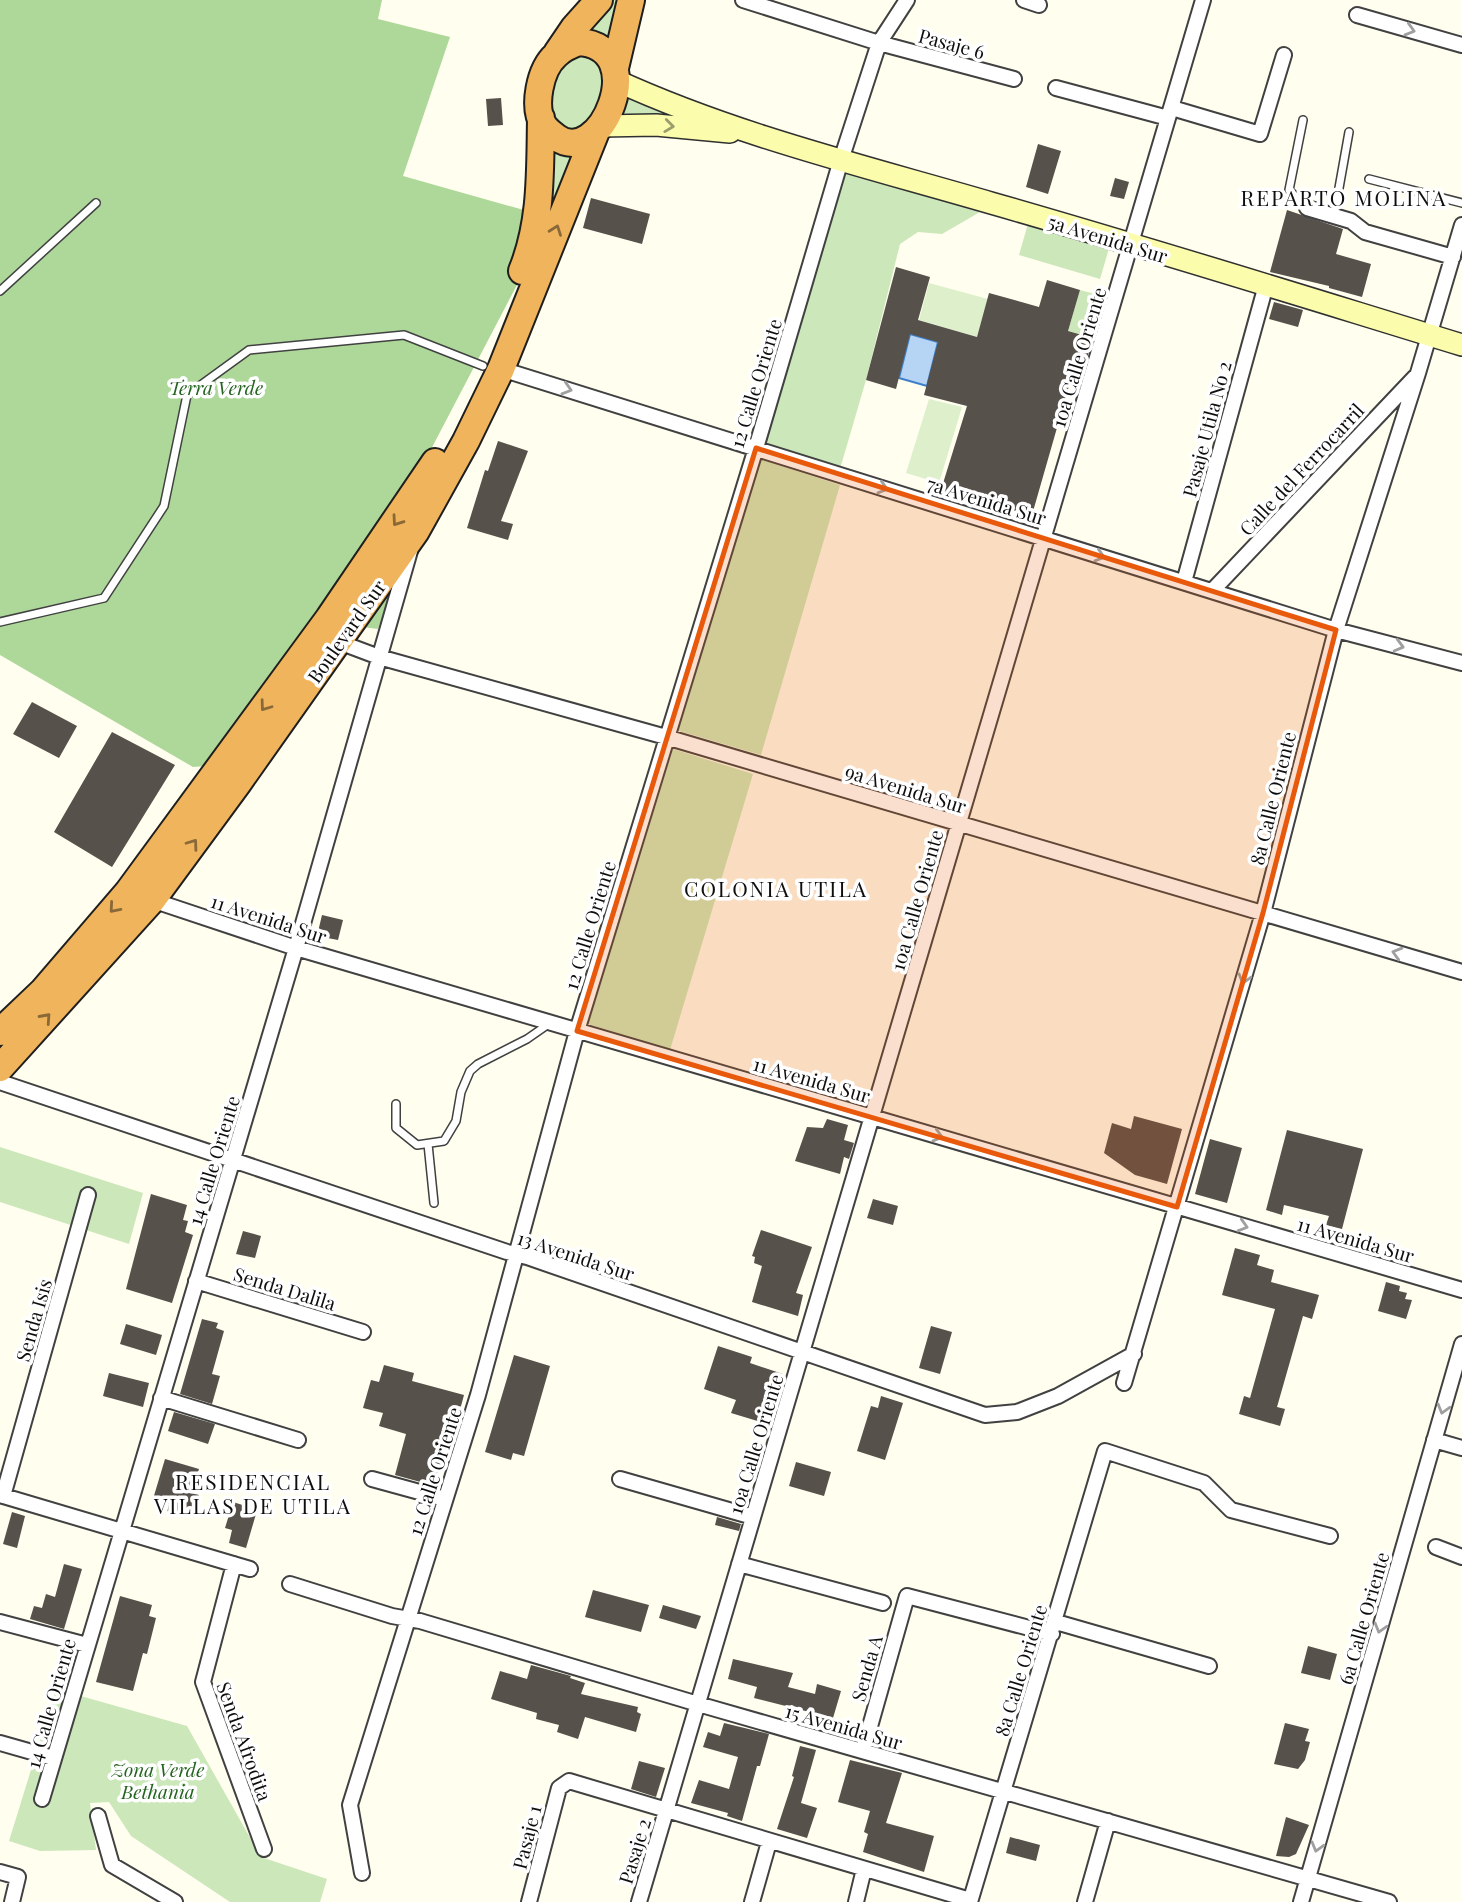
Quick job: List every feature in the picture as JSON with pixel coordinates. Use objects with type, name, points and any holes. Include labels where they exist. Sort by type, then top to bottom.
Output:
[{"type":"highway","points":[[599,0],[574,28],[549,63],[540,87],[541,118],[545,127],[559,139],[578,141],[598,130],[613,97],[615,74],[631,0]]},
{"type":"highway","points":[[555,55],[579,42],[590,43],[599,46],[611,56],[615,74]]},
{"type":"highway","name":"Boulevard Sur","points":[[0,1068],[152,900],[416,531],[466,442],[535,234],[541,118]]},
{"type":"highway","name":"Boulevard Sur","points":[[0,1032],[43,991],[128,892],[210,783],[425,479],[492,367],[598,130]]},
{"type":"street","name":"Pasaje 6","points":[[743,0],[879,43],[1014,79]]},
{"type":"street","name":"12 Calle Oriente","points":[[362,1873],[350,1805],[478,1395],[577,1031],[756,448],[841,160],[879,43],[907,0]]},
{"type":"street","points":[[1024,0],[1039,5]]},
{"type":"street","name":"10a Calle Oriente","points":[[666,1812],[1203,0]]},
{"type":"street","points":[[1357,15],[1462,45]]},
{"type":"street","points":[[1056,88],[1260,134],[1284,55]]},
{"type":"street","name":"5a Avenida Sur","points":[[615,74],[660,101],[710,117],[753,135],[964,195],[1462,345]]},
{"type":"street","name":"5a Avenida Sur","points":[[598,130],[656,125],[753,135]]},
{"type":"street","points":[[1307,208],[1351,221],[1366,232],[1452,257]]},
{"type":"street","name":"8a Calle Oriente","points":[[1124,1382],[1263,914],[1335,630],[1418,373],[1462,225]]},
{"type":"street","name":"Pasaje Utila No 2","points":[[1184,582],[1266,285]]},
{"type":"street","name":"7a Avenida Sur","points":[[492,367],[1335,630],[1462,663]]},
{"type":"street","name":"Calle del Ferrocarril","points":[[1212,591],[1418,373]]},
{"type":"street","name":"14 Calle Oriente","points":[[42,1799],[296,948],[416,531]]},
{"type":"street","name":"9a Avenida Sur","points":[[338,642],[379,657],[666,737],[1462,972]]},
{"type":"street","name":"11 Avenida Sur","points":[[152,900],[296,948],[1462,1290]]},
{"type":"street","name":"13 Avenida Sur","points":[[0,1082],[232,1162],[517,1254],[985,1415],[1017,1412],[1058,1396],[1134,1354]]},
{"type":"street","name":"Senda Isis","points":[[2,1495],[88,1195]]},
{"type":"street","name":"Senda Dalila","points":[[196,1281],[363,1332]]},
{"type":"street","name":"6a Calle Oriente","points":[[1301,1902],[1462,1344]]},
{"type":"street","points":[[161,1398],[298,1440]]},
{"type":"street","points":[[1434,1440],[1462,1448]]},
{"type":"street","name":"8a Calle Oriente","points":[[970,1901],[1105,1451],[1204,1483],[1231,1510],[1330,1536]]},
{"type":"street","points":[[372,1479],[445,1499]]},
{"type":"street","points":[[620,1479],[754,1517]]},
{"type":"street","points":[[2,1495],[250,1569]]},
{"type":"street","points":[[1436,1547],[1462,1557]]},
{"type":"street","name":"Senda Afrodita","points":[[234,1564],[202,1682],[264,1849]]},
{"type":"street","points":[[739,1564],[883,1603]]},
{"type":"street","name":"15 Avenida Sur","points":[[290,1584],[1389,1902]]},
{"type":"street","name":"Senda A","points":[[863,1751],[907,1596],[1054,1628]]},
{"type":"street","points":[[0,1622],[87,1645]]},
{"type":"street","points":[[1054,1628],[1209,1666]]},
{"type":"street","points":[[0,1743],[53,1758]]},
{"type":"street","name":"Pasaje 1","points":[[529,1902],[559,1788],[563,1783],[569,1782],[666,1812]]},
{"type":"street","points":[[666,1812],[970,1901]]},
{"type":"street","name":"Pasaje 2","points":[[639,1902],[666,1812]]},
{"type":"street","points":[[98,1816],[112,1865],[175,1902]]},
{"type":"street","points":[[1085,1902],[1108,1821]]},
{"type":"street","points":[[752,1902],[769,1842]]},
{"type":"street","points":[[856,1902],[864,1870]]},
{"type":"street","points":[[0,1872],[18,1877],[15,1901]]},
{"type":"lane","points":[[1303,120],[1289,190],[1307,208]]},
{"type":"lane","points":[[1334,216],[1349,132]]},
{"type":"lane","points":[[1369,179],[1462,204]]},
{"type":"lane","points":[[0,291],[96,203]]},
{"type":"lane","points":[[0,622],[104,598],[164,506],[187,395],[249,350],[404,335],[492,367]]},
{"type":"lane","points":[[396,1104],[396,1128],[417,1145],[444,1141],[456,1121],[461,1092],[470,1071],[550,1023]]},
{"type":"lane","points":[[428,1143],[434,1203]]},
{"type":"highlighted area","points":[[756,448],[1336,630],[1263,913],[1177,1207],[577,1031]]},
{"type":"green space","name":"Terra Verde","points":[[0,0],[382,0],[378,19],[450,37],[403,176],[552,218],[417,476],[206,766],[193,767],[0,655]]},
{"type":"green space","points":[[614,0],[625,0],[612,41],[587,31]]},
{"type":"green space","points":[[582,55],[597,61],[603,79],[602,94],[587,126],[569,133],[554,117],[552,96],[563,68]]},
{"type":"green space","points":[[629,97],[697,123],[623,115]]},
{"type":"green space","points":[[554,150],[570,156],[574,162],[545,228]]},
{"type":"green space","points":[[844,167],[987,208],[942,234],[918,232],[900,244],[866,380],[840,469],[764,446]]},
{"type":"green space","points":[[1029,220],[1110,245],[1100,279],[1019,255]]},
{"type":"green space","points":[[929,283],[988,299],[977,337],[919,320]]},
{"type":"green space","points":[[1080,290],[1095,294],[1084,335],[1068,331]]},
{"type":"green space","points":[[929,399],[962,407],[939,483],[906,473]]},
{"type":"green space","points":[[760,459],[840,485],[761,755],[676,730]]},
{"type":"green space","points":[[388,583],[395,586],[378,629],[354,626]]},
{"type":"green space","points":[[673,749],[753,774],[670,1050],[588,1024]]},
{"type":"green space","points":[[0,1147],[143,1193],[129,1244],[0,1202]]},
{"type":"green space","name":"Zona Verde Bethania","points":[[56,1689],[187,1726],[261,1857],[327,1879],[320,1902],[230,1902],[131,1836],[109,1802],[90,1803],[96,1850],[40,1851],[9,1841]]},
{"type":"water","points":[[910,334],[938,342],[927,386],[899,378]]},
{"type":"building","points":[[501,98],[503,125],[488,126],[486,99]]},
{"type":"building","points":[[1038,144],[1061,151],[1048,194],[1026,187]]},
{"type":"building","points":[[1115,178],[1129,182],[1124,199],[1110,196]]},
{"type":"building","points":[[591,198],[650,214],[642,244],[583,228]]},
{"type":"building","points":[[1287,210],[1343,229],[1336,254],[1371,264],[1362,297],[1270,272]]},
{"type":"building","points":[[896,267],[930,277],[918,320],[977,337],[989,293],[1039,307],[1047,280],[1080,290],[1068,331],[1093,338],[1082,375],[1073,372],[1032,515],[940,493],[967,406],[924,395],[938,342],[910,334],[896,389],[866,380]]},
{"type":"building","points":[[1274,302],[1303,310],[1298,327],[1269,319]]},
{"type":"building","points":[[498,441],[528,451],[501,521],[513,524],[508,540],[467,528],[485,470],[488,471]]},
{"type":"building","points":[[32,702],[77,726],[59,758],[13,734]]},
{"type":"building","points":[[112,732],[175,765],[112,867],[54,832]]},
{"type":"building","points":[[322,915],[343,920],[338,940],[317,936]]},
{"type":"building","points":[[1134,1116],[1182,1129],[1167,1184],[1135,1175],[1104,1153],[1112,1123],[1131,1129]]},
{"type":"building","points":[[827,1119],[848,1125],[844,1140],[854,1143],[849,1159],[844,1157],[840,1174],[795,1161],[807,1127],[823,1128]]},
{"type":"building","points":[[1287,1130],[1363,1149],[1342,1229],[1326,1225],[1329,1216],[1284,1205],[1282,1215],[1266,1210]]},
{"type":"building","points":[[1210,1139],[1242,1148],[1227,1203],[1195,1194]]},
{"type":"building","points":[[151,1194],[187,1205],[183,1220],[188,1221],[185,1232],[193,1235],[172,1303],[126,1289]]},
{"type":"building","points":[[873,1199],[898,1206],[893,1225],[867,1218]]},
{"type":"building","points":[[761,1230],[812,1247],[796,1293],[803,1295],[798,1316],[752,1302],[762,1266],[754,1263],[755,1257],[752,1256]]},
{"type":"building","points":[[243,1231],[261,1236],[255,1258],[236,1254]]},
{"type":"building","points":[[1235,1248],[1260,1255],[1257,1265],[1274,1270],[1271,1282],[1319,1295],[1312,1319],[1303,1316],[1277,1407],[1285,1409],[1280,1426],[1239,1414],[1244,1396],[1250,1398],[1275,1309],[1222,1295]]},
{"type":"building","points":[[1386,1282],[1400,1286],[1399,1291],[1407,1293],[1405,1299],[1412,1300],[1406,1319],[1378,1311]]},
{"type":"building","points":[[202,1319],[218,1323],[216,1328],[224,1331],[212,1374],[220,1376],[212,1404],[180,1394]]},
{"type":"building","points":[[126,1324],[162,1335],[156,1355],[120,1344]]},
{"type":"building","points":[[931,1326],[952,1332],[940,1374],[919,1368]]},
{"type":"building","points":[[718,1346],[752,1357],[750,1363],[783,1374],[767,1424],[731,1413],[736,1400],[704,1389]]},
{"type":"building","points":[[514,1355],[550,1366],[524,1456],[513,1453],[511,1460],[485,1452]]},
{"type":"building","points":[[384,1365],[414,1373],[412,1381],[464,1395],[454,1432],[450,1431],[435,1486],[395,1475],[406,1434],[379,1426],[383,1413],[363,1408],[371,1380],[379,1382]]},
{"type":"building","points":[[109,1373],[149,1383],[143,1407],[103,1396]]},
{"type":"building","points":[[881,1396],[903,1403],[885,1460],[857,1451],[871,1406],[878,1408]]},
{"type":"building","points":[[174,1412],[215,1424],[208,1444],[168,1431]]},
{"type":"building","points":[[165,1459],[199,1469],[191,1493],[199,1495],[193,1513],[184,1511],[182,1517],[167,1513],[169,1504],[153,1499]]},
{"type":"building","points":[[796,1462],[831,1472],[824,1496],[789,1486]]},
{"type":"building","points":[[233,1502],[249,1507],[248,1512],[256,1514],[246,1548],[229,1543],[232,1530],[225,1528]]},
{"type":"building","points":[[12,1512],[25,1516],[17,1548],[3,1544]]},
{"type":"building","points":[[717,1517],[741,1524],[739,1531],[715,1525]]},
{"type":"building","points":[[64,1564],[82,1569],[64,1629],[30,1619],[34,1606],[42,1608],[46,1594],[55,1597]]},
{"type":"building","points":[[593,1590],[649,1605],[641,1632],[585,1617]]},
{"type":"building","points":[[120,1596],[152,1605],[149,1616],[156,1618],[147,1654],[143,1653],[133,1691],[96,1682]]},
{"type":"building","points":[[663,1605],[701,1616],[696,1629],[659,1618]]},
{"type":"building","points":[[1308,1646],[1337,1654],[1330,1680],[1301,1673]]},
{"type":"building","points":[[733,1659],[793,1673],[788,1687],[815,1694],[817,1684],[841,1691],[833,1718],[754,1698],[757,1687],[728,1679]]},
{"type":"building","points":[[531,1665],[571,1676],[570,1678],[585,1683],[581,1694],[638,1707],[637,1712],[641,1714],[636,1732],[585,1717],[578,1739],[557,1732],[559,1725],[536,1719],[537,1713],[491,1699],[500,1671],[527,1679]]},
{"type":"building","points":[[724,1723],[769,1734],[742,1821],[727,1816],[728,1813],[691,1803],[699,1780],[729,1789],[738,1757],[703,1747],[708,1732],[720,1736]]},
{"type":"building","points":[[1285,1723],[1309,1729],[1305,1741],[1310,1742],[1305,1760],[1298,1769],[1274,1764]]},
{"type":"building","points":[[800,1746],[816,1750],[801,1803],[817,1808],[807,1838],[777,1829],[794,1777],[792,1776]]},
{"type":"building","points":[[850,1760],[902,1773],[886,1823],[934,1836],[924,1872],[863,1852],[868,1834],[864,1832],[870,1811],[838,1802]]},
{"type":"building","points":[[639,1761],[665,1768],[656,1797],[631,1789]]},
{"type":"building","points":[[1286,1817],[1309,1825],[1296,1854],[1289,1857],[1276,1856]]},
{"type":"building","points":[[1010,1837],[1040,1845],[1036,1861],[1006,1853]]},
{"type":"district","name":"REPARTO MOLINA","points":[[1344,197]]},
{"type":"district","name":"COLONIA UTILA","points":[[776,888]]},
{"type":"district","name":"RESIDENCIAL VILLAS DE UTILA","points":[[253,1493]]}]
